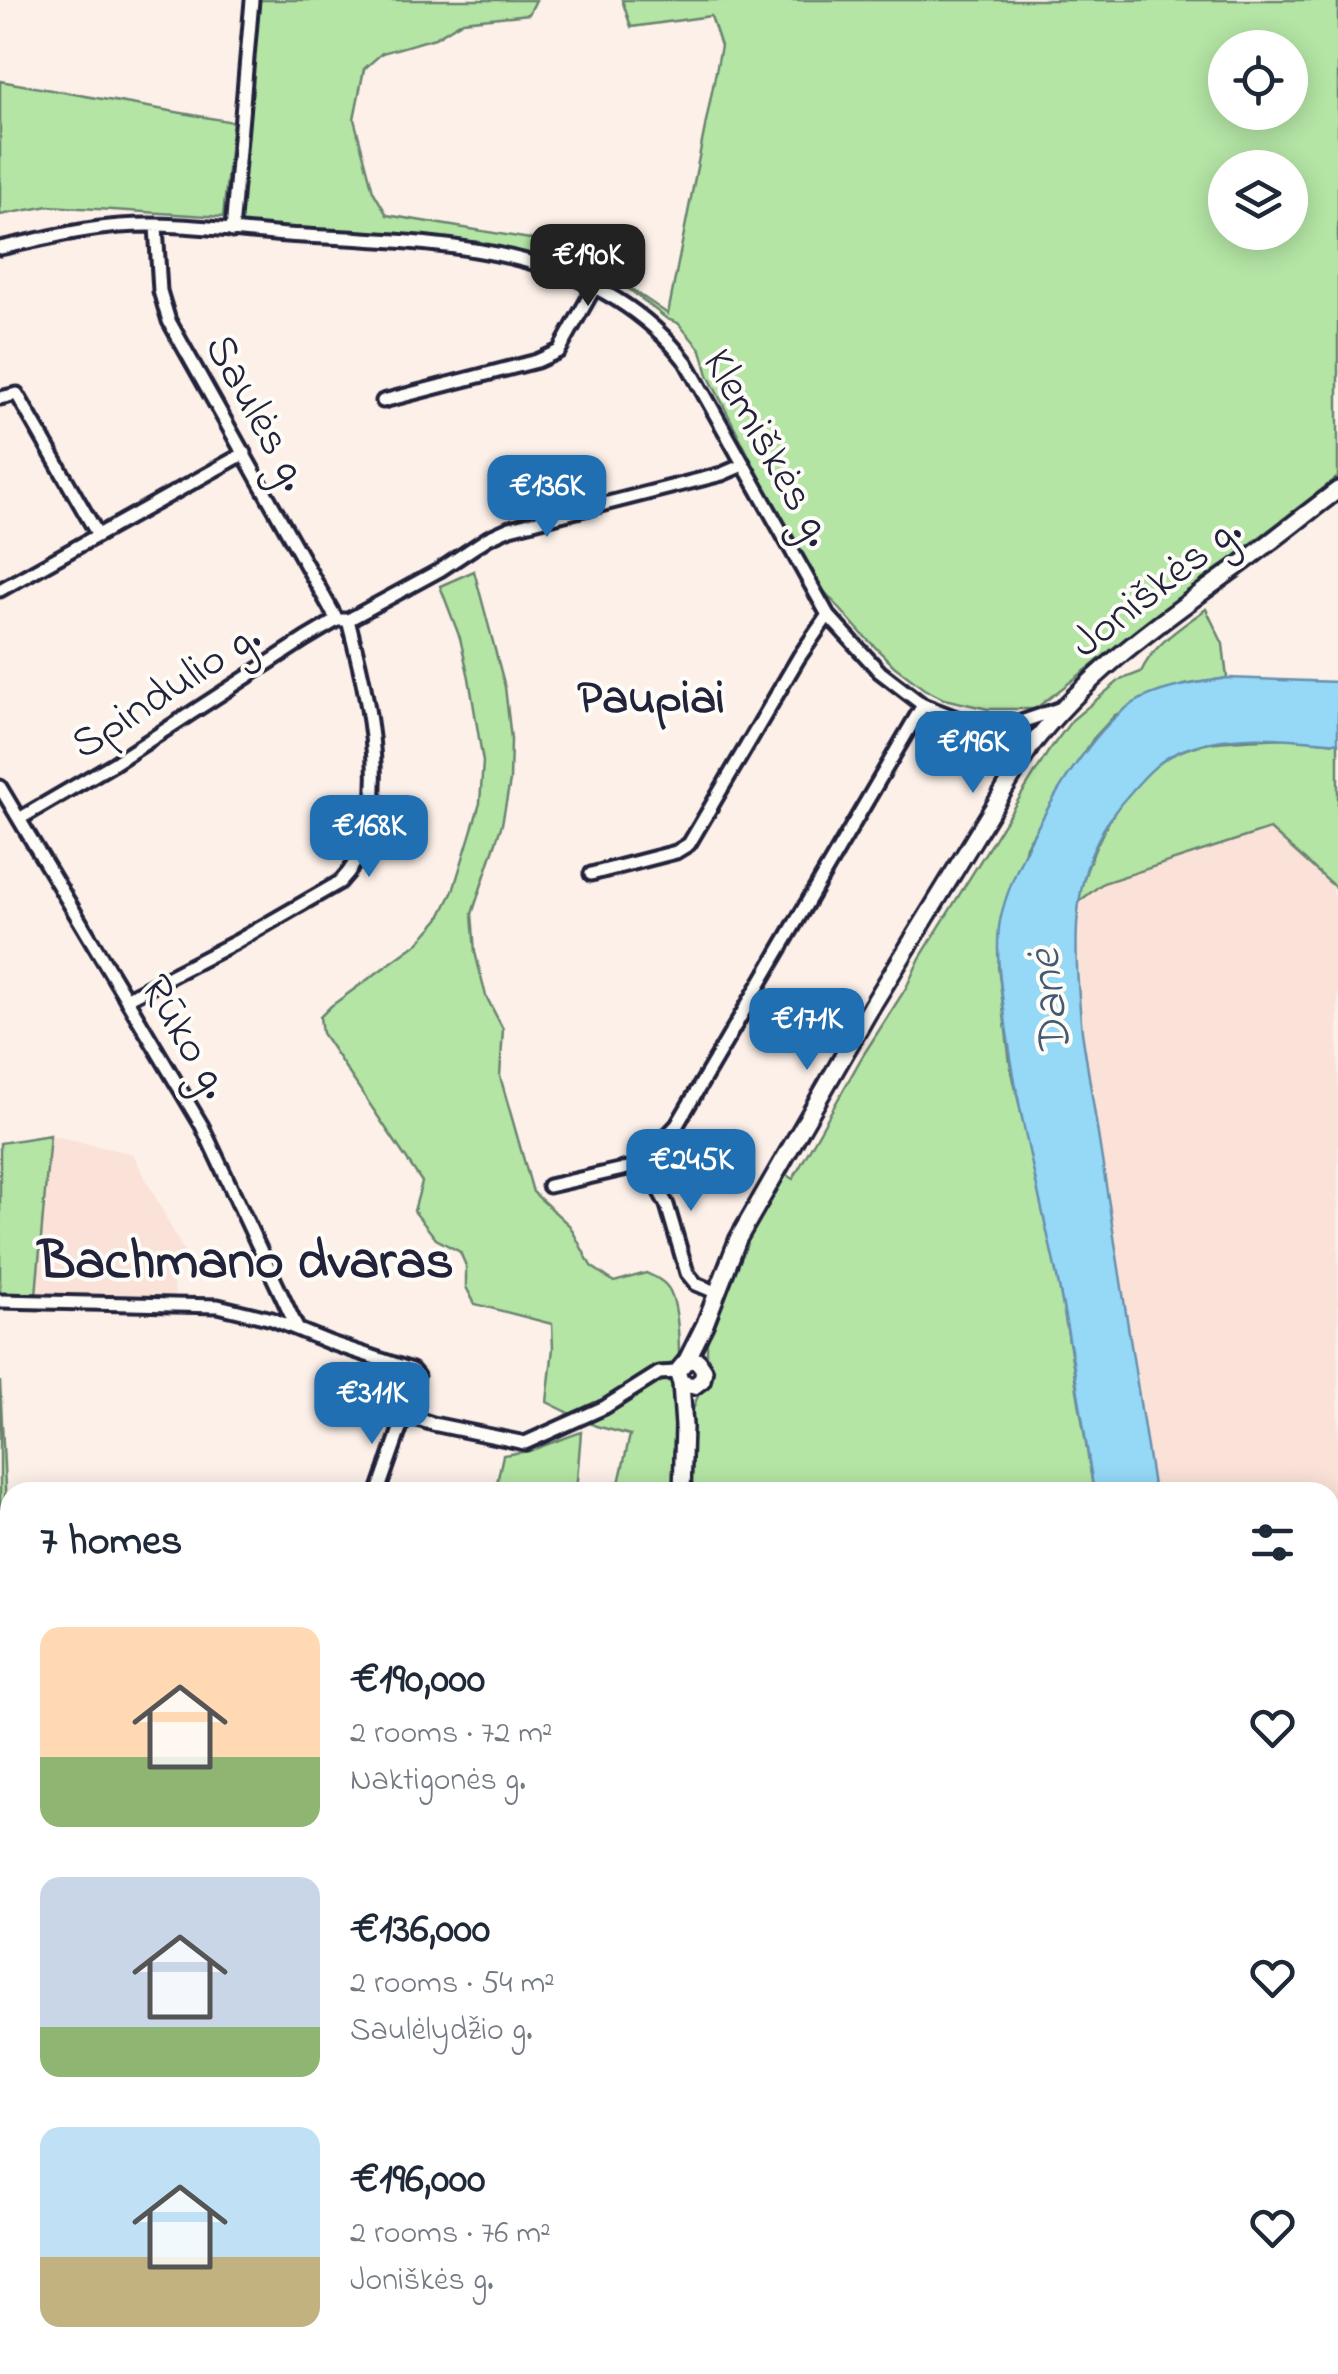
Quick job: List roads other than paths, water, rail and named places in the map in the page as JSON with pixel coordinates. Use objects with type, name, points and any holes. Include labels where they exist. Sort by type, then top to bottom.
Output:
[{"type":"main road","name":"Joniškės g.","points":[[688,1373],[715,1292],[738,1240],[872,1006],[1031,746],[1060,709],[1138,638],[1338,490]]},
{"type":"main road","points":[[682,1482],[688,1373]]},
{"type":"street","points":[[232,231],[252,0]]},
{"type":"street","name":"Klemiškės g.","points":[[0,248],[94,229],[156,226],[232,231],[478,249],[528,260],[594,288],[640,316],[672,344],[702,388],[828,616],[880,672],[923,705],[1031,746]]},
{"type":"street","name":"Saulės g.","points":[[126,1000],[236,942],[340,882],[352,870],[369,827],[374,738],[364,683],[342,620],[163,306],[156,226]]},
{"type":"street","points":[[383,402],[538,361],[560,350],[594,288]]},
{"type":"street","points":[[0,398],[17,394],[98,536]]},
{"type":"street","points":[[0,590],[244,453]]},
{"type":"street","name":"Spindulio g.","points":[[18,819],[87,780],[222,690],[342,620],[440,570],[488,538],[510,528],[744,465]]},
{"type":"street","points":[[591,874],[676,852],[689,844],[798,657],[828,616]]},
{"type":"street","points":[[549,1186],[632,1167],[678,1126],[923,705]]},
{"type":"street","name":"Klemiškės g.","points":[[972,722],[1009,723],[1060,709]]},
{"type":"street","points":[[1009,723],[1031,746]]},
{"type":"street","points":[[1011,739],[1018,765]]},
{"type":"street","name":"Rūko g.","points":[[0,787],[202,1126],[297,1328]]},
{"type":"street","points":[[643,1161],[667,1205],[686,1272],[696,1284],[715,1292]]},
{"type":"street","points":[[0,1301],[218,1306],[297,1328],[412,1370],[417,1376],[382,1482]]},
{"type":"street","points":[[405,1415],[526,1443],[605,1407],[659,1373],[688,1373]]},
{"type":"water","name":"Danė","points":[[1227,678],[1338,682],[1338,743],[1237,739],[1197,745],[1171,755],[1147,775],[1110,819],[1084,875],[1077,936],[1082,1032],[1152,1482],[1092,1482],[1064,1313],[1013,1071],[1000,979],[999,927],[1031,839],[1091,744],[1132,704],[1178,686]]},
{"type":"water","points":[[330,1365],[351,1366],[390,1381],[392,1389],[384,1414],[374,1419],[345,1410],[325,1377]]},
{"type":"district","name":"Paupiai","points":[[651,695]]},
{"type":"district","name":"Bachmano dvaras","points":[[246,1258]]}]
